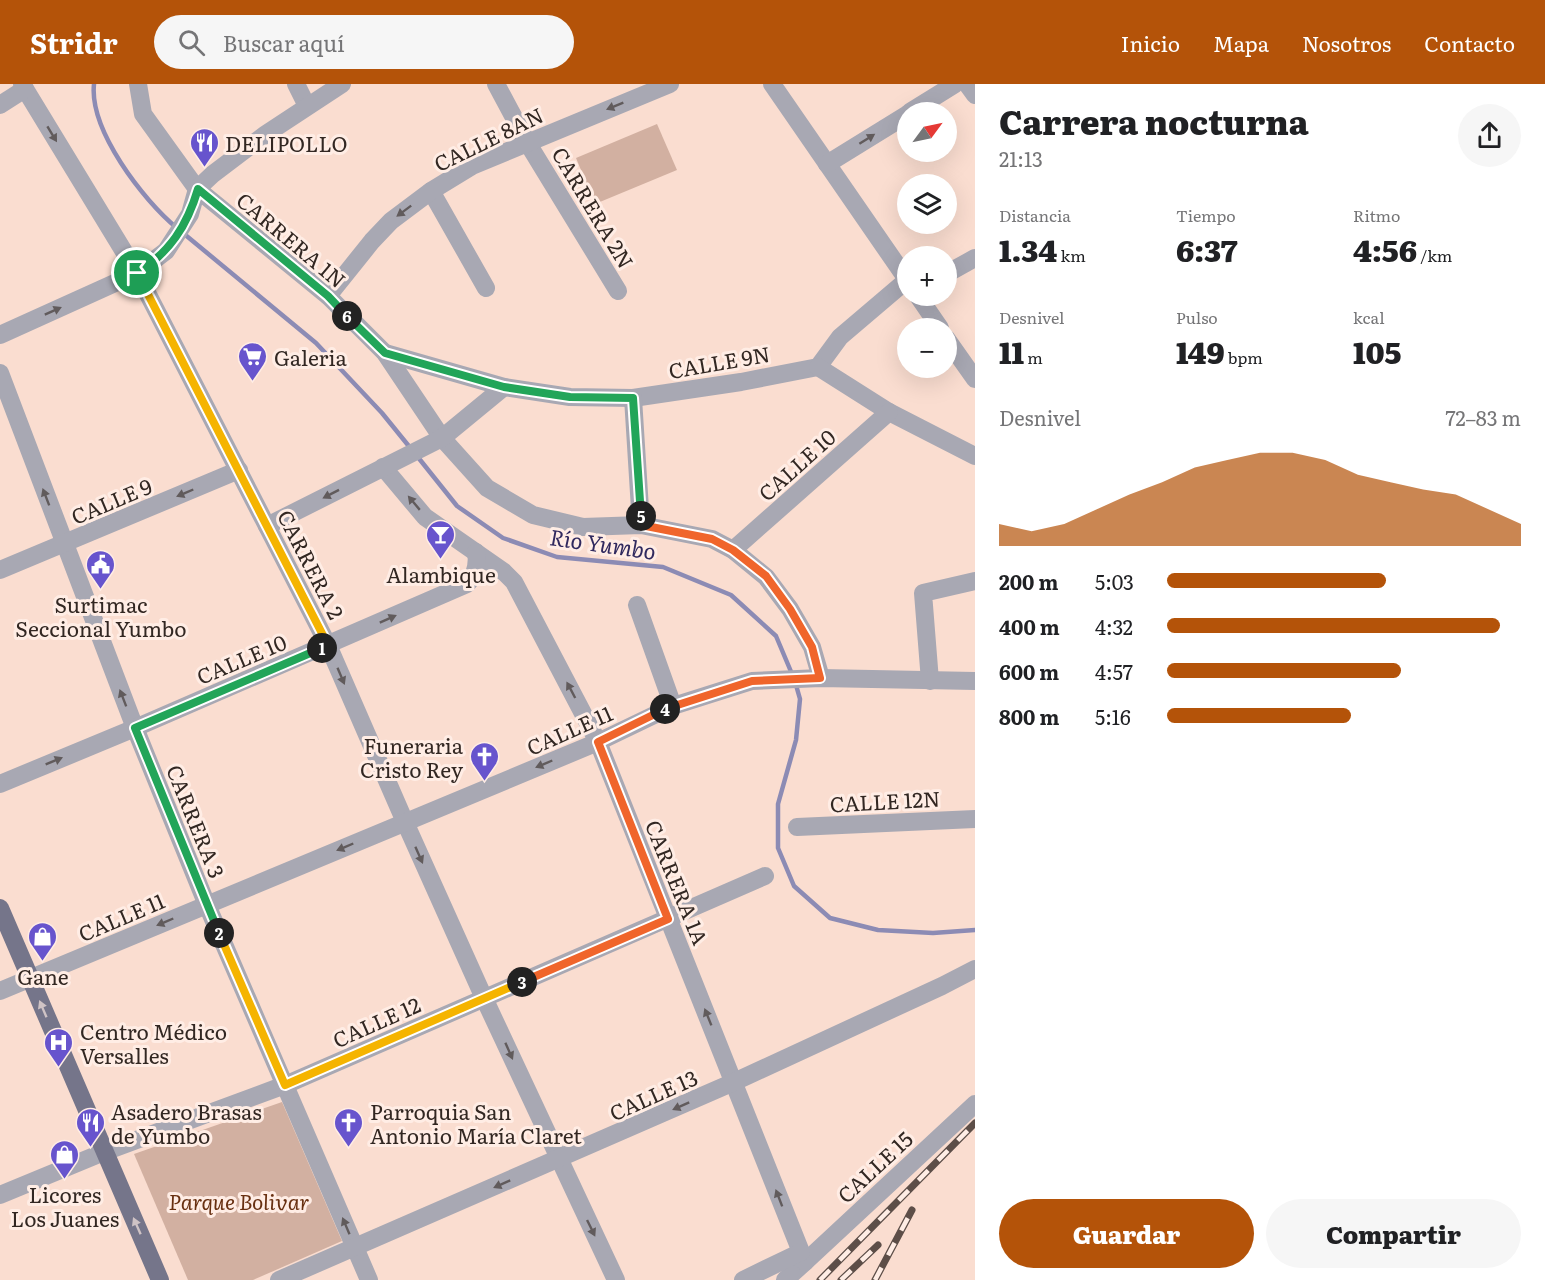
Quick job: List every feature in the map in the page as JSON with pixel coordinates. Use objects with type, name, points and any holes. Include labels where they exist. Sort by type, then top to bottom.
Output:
[{"type":"main road","points":[[0,908],[160,1280]]},
{"type":"street","name":"CARRERA 1N","points":[[138,84],[143,114],[198,189],[328,296],[385,353],[436,441],[487,488],[533,515],[583,527],[641,525],[712,539],[733,550],[766,576],[790,609],[812,647],[819,678]]},
{"type":"street","points":[[296,84],[307,106]]},
{"type":"street","points":[[0,334],[137,273],[153,263],[166,251],[190,214],[198,189],[213,174],[307,106],[342,84]]},
{"type":"street","name":"CARRERA 2N","points":[[495,84],[618,291]]},
{"type":"street","name":"CALLE 8AN","points":[[328,296],[391,221],[431,191],[472,166],[527,141],[670,84]]},
{"type":"street","points":[[772,84],[897,266]]},
{"type":"street","points":[[926,102],[955,84]]},
{"type":"street","points":[[967,84],[975,95]]},
{"type":"street","points":[[0,105],[23,86]]},
{"type":"street","name":"CARRERA 2","points":[[23,86],[137,273],[328,645],[484,998],[616,1280]]},
{"type":"street","points":[[827,164],[897,120]]},
{"type":"street","points":[[431,191],[486,288]]},
{"type":"street","points":[[957,268],[975,258]]},
{"type":"street","points":[[897,289],[840,337],[818,367],[890,412],[975,456]]},
{"type":"street","name":"CALLE 9N","points":[[385,353],[504,387],[570,397],[633,398],[741,382],[818,367]]},
{"type":"street","points":[[957,354],[975,379]]},
{"type":"street","name":"CARRERA 3","points":[[0,373],[135,728],[207,905],[369,1280]]},
{"type":"street","points":[[267,526],[436,441],[504,387]]},
{"type":"street","points":[[633,398],[641,525]]},
{"type":"street","name":"CALLE 10","points":[[733,550],[890,412]]},
{"type":"street","name":"CARRERA 1A","points":[[389,465],[425,517],[504,572],[514,582],[598,742],[803,1257]]},
{"type":"street","name":"CALLE 9","points":[[0,570],[239,470]]},
{"type":"street","name":"CALLE 10","points":[[0,784],[467,584],[478,563],[476,552]]},
{"type":"street","points":[[930,681],[922,593],[975,581]]},
{"type":"street","points":[[637,605],[673,706]]},
{"type":"street","name":"CALLE 11","points":[[0,991],[598,742],[673,706],[752,681],[764,680],[819,678],[975,681]]},
{"type":"street","name":"CALLE 12N","points":[[797,827],[975,819]]},
{"type":"street","name":"CALLE 12","points":[[0,1195],[104,1152],[285,1085],[765,876]]},
{"type":"street","name":"CALLE 13","points":[[279,1280],[734,1082],[975,969]]},
{"type":"street","name":"CALLE 15","points":[[785,1280],[803,1257],[975,1104]]},
{"type":"street","points":[[742,1280],[803,1257]]},
{"type":"green space","points":[[657,124],[677,170],[595,204],[576,158]]},
{"type":"green space","name":"Parque Bolivar","points":[[282,1102],[342,1241],[253,1280],[188,1280],[134,1154]]},
{"type":"waterway","name":"Río Yumbo","points":[[94,84],[95,102],[100,122],[121,163],[149,200],[177,228]]},
{"type":"waterway","name":"Río Yumbo","points":[[183,233],[316,343],[382,413],[412,450]]},
{"type":"waterway","name":"Río Yumbo","points":[[417,456],[457,506],[503,538],[557,557],[663,567],[731,595],[776,636],[792,674]]},
{"type":"waterway","name":"Río Yumbo","points":[[796,685],[800,699],[796,740],[778,804],[778,848],[794,886],[830,918],[878,930],[933,933],[975,930]]},
{"type":"railway","points":[[820,1280],[975,1123]]},
{"type":"railway","points":[[875,1280],[912,1210]]},
{"type":"railway","points":[[841,1280],[878,1245]]},
{"type":"place","name":"DELIPOLLO","points":[[204,168]]},
{"type":"place","name":"Galeria","points":[[253,382]]},
{"type":"place","name":"Alambique","points":[[441,560]]},
{"type":"place","name":"Surtimac Seccional Yumbo","points":[[101,590]]},
{"type":"place","name":"Funeraria Cristo Rey","points":[[484,782]]},
{"type":"place","name":"Gane","points":[[43,962]]},
{"type":"place","name":"Centro Médico Versalles","points":[[59,1068]]},
{"type":"place","name":"Asadero Brasas de Yumbo","points":[[90,1148]]},
{"type":"place","name":"Parroquia San Antonio María Claret","points":[[349,1148]]},
{"type":"place","name":"Licores Los Juanes","points":[[65,1180]]},
{"type":"route","points":[[198,189],[328,296],[385,353],[504,387],[570,397],[633,398],[641,525],[712,539],[733,550],[766,576],[790,609],[812,647],[820,678],[752,681],[673,706],[598,742],[668,919],[285,1085],[207,905],[135,728],[328,645],[137,273],[166,251],[190,214],[198,189]]}]
